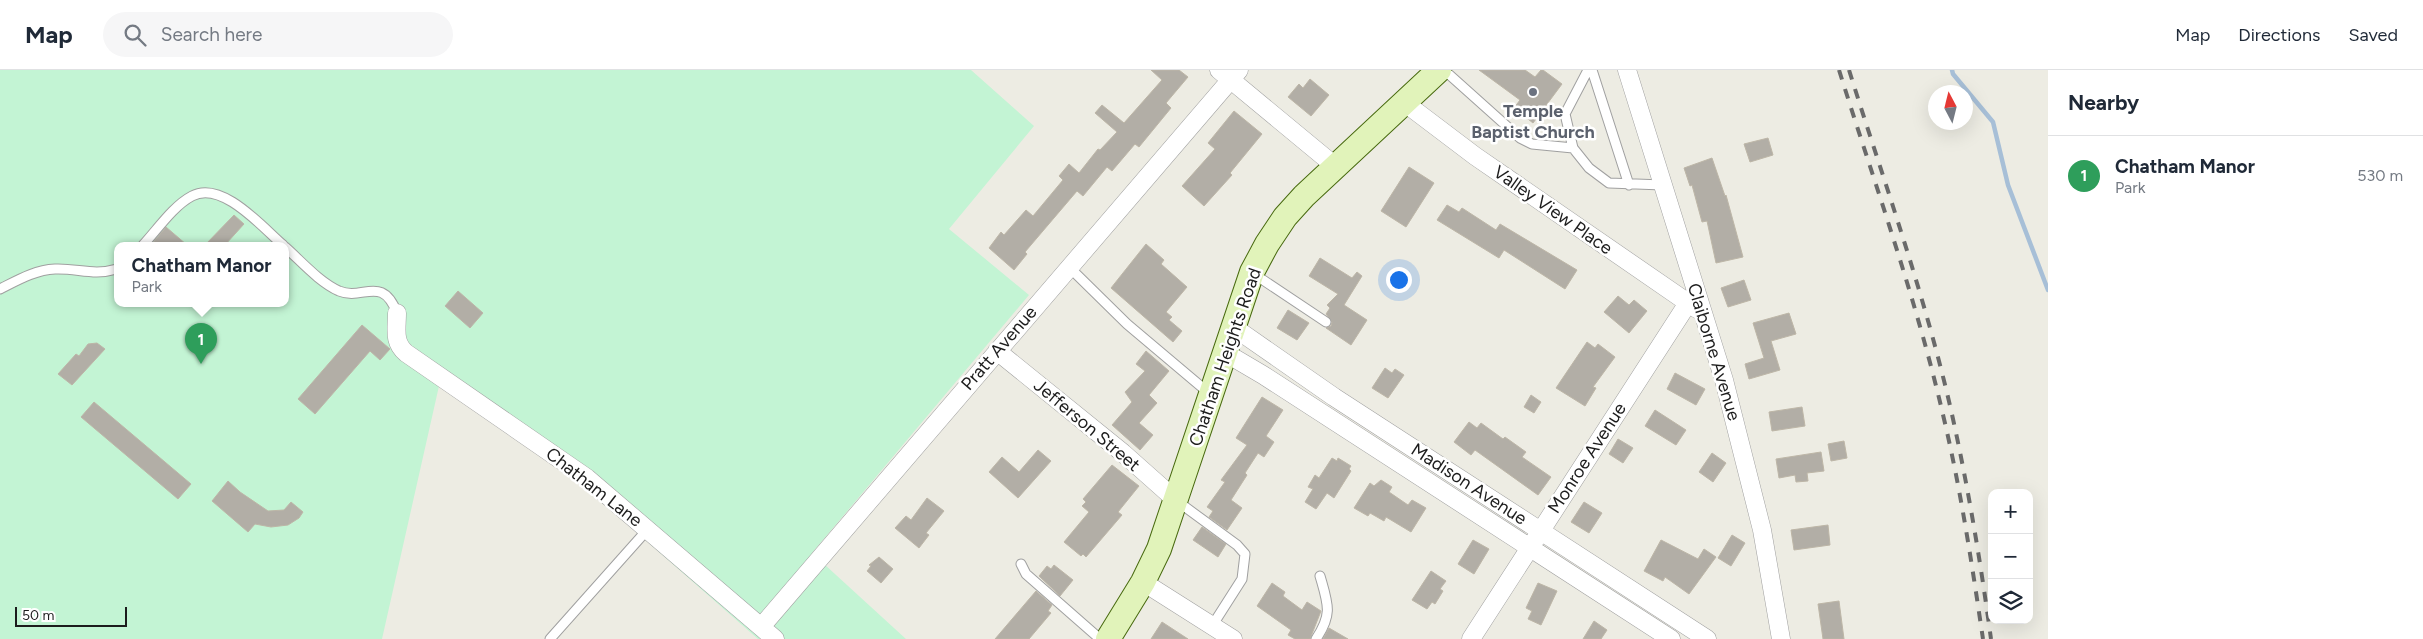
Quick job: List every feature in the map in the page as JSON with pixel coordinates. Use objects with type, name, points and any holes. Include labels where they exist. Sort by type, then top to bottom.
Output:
[{"type":"main road","name":"Chatham Heights Road","points":[[1108,639],[1143,582],[1159,549],[1177,501],[1232,326],[1252,272],[1267,244],[1286,217],[1335,166],[1439,70]]},
{"type":"street","name":"Claiborne Avenue","points":[[1627,70],[1704,314],[1747,464],[1770,569],[1781,639]]},
{"type":"street","points":[[1229,73],[1335,166]]},
{"type":"street","name":"Pratt Avenue","points":[[761,627],[1069,267],[1229,73]]},
{"type":"street","name":"Valley View Place","points":[[1405,103],[1475,156],[1704,314]]},
{"type":"street","name":"Monroe Avenue","points":[[1471,639],[1688,303]]},
{"type":"street","name":"Chatham Lane","points":[[396,313],[395,333],[402,350],[564,461],[648,528],[775,639]]},
{"type":"street","name":"Madison Avenue","points":[[1232,326],[1334,397],[1707,639]]},
{"type":"street","name":"Jefferson Street","points":[[997,350],[1123,453],[1177,501]]},
{"type":"street","name":"Madison Avenue","points":[[1224,352],[1373,446],[1528,549],[1671,639]]},
{"type":"street","points":[[1143,582],[1233,639]]},
{"type":"lane","points":[[1444,70],[1520,138],[1532,144],[1573,148]]},
{"type":"lane","points":[[1590,70],[1564,114],[1573,148],[1590,168],[1609,183],[1663,185]]},
{"type":"lane","points":[[1590,70],[1629,185]]},
{"type":"lane","points":[[146,242],[183,202],[203,192],[214,193],[228,199],[279,242]]},
{"type":"lane","points":[[289,250],[331,286],[350,293],[374,290],[385,295],[392,302],[396,313]]},
{"type":"lane","points":[[1069,267],[1127,324],[1211,396]]},
{"type":"lane","points":[[0,289],[40,271],[57,269],[89,274],[114,270]]},
{"type":"lane","points":[[1252,272],[1326,322]]},
{"type":"lane","points":[[1177,501],[1237,545],[1245,554],[1242,579],[1212,626]]},
{"type":"lane","points":[[550,639],[648,528]]},
{"type":"lane","points":[[1021,564],[1026,574],[1100,639]]},
{"type":"lane","points":[[1316,639],[1326,625],[1329,614],[1328,602],[1320,576]]},
{"type":"green space","points":[[0,70],[971,70],[1034,126],[949,229],[1029,295],[812,553],[906,639],[758,639],[585,487],[439,386],[382,639],[0,639]]},
{"type":"building","points":[[1151,70],[1179,70],[1188,77],[1166,103],[1171,108],[1139,147],[1135,144],[1112,171],[1107,167],[1083,196],[1077,191],[1025,252],[1027,254],[1014,270],[989,248],[1001,232],[1004,235],[1026,210],[1033,216],[1063,180],[1059,176],[1069,164],[1079,173],[1098,149],[1100,150],[1117,132],[1095,113],[1102,105],[1124,123],[1162,80]]},
{"type":"building","name":"Temple Baptist Church","points":[[1479,70],[1525,70],[1535,77],[1543,70],[1562,84],[1533,123],[1514,108],[1520,100]]},
{"type":"building","points":[[1310,79],[1329,95],[1311,116],[1288,97],[1299,84],[1303,88]]},
{"type":"building","points":[[1234,111],[1262,134],[1230,173],[1232,175],[1204,206],[1182,186],[1215,149],[1208,143]]},
{"type":"building","points":[[1768,138],[1773,155],[1750,162],[1744,144]]},
{"type":"building","points":[[1712,158],[1726,195],[1743,257],[1716,263],[1707,221],[1702,222],[1692,185],[1690,186],[1684,168]]},
{"type":"building","points":[[1409,167],[1434,183],[1406,227],[1381,211]]},
{"type":"building","points":[[1447,205],[1459,212],[1462,208],[1496,230],[1500,224],[1577,270],[1565,289],[1504,250],[1499,258],[1437,220]]},
{"type":"building","points":[[234,215],[244,224],[228,242],[208,242]]},
{"type":"building","points":[[166,227],[184,242],[154,242]]},
{"type":"building","points":[[1146,244],[1164,260],[1161,264],[1187,287],[1166,312],[1172,317],[1169,320],[1182,331],[1173,342],[1111,288]]},
{"type":"building","points":[[1320,258],[1352,278],[1357,272],[1362,276],[1344,305],[1367,320],[1351,345],[1326,328],[1331,326],[1332,322],[1326,314],[1330,308],[1327,305],[1338,294],[1309,276]]},
{"type":"building","points":[[1744,280],[1751,300],[1728,307],[1721,288]]},
{"type":"building","points":[[458,291],[483,313],[470,328],[445,306]]},
{"type":"building","points":[[1618,296],[1629,305],[1634,300],[1647,311],[1629,333],[1604,312]]},
{"type":"building","points":[[1288,310],[1309,323],[1297,340],[1277,328]]},
{"type":"building","points":[[1789,313],[1796,334],[1771,341],[1780,370],[1749,379],[1745,364],[1764,358],[1753,323]]},
{"type":"building","points":[[362,325],[390,349],[380,360],[370,351],[315,414],[298,399]]},
{"type":"building","points":[[1587,342],[1595,348],[1598,344],[1615,357],[1593,387],[1596,388],[1585,406],[1556,388]]},
{"type":"building","points":[[97,343],[105,349],[72,385],[58,374],[76,354],[79,356],[88,344]]},
{"type":"building","points":[[1146,351],[1169,371],[1149,395],[1157,403],[1139,423],[1153,435],[1140,450],[1112,425],[1132,402],[1125,392],[1145,371],[1136,364]]},
{"type":"building","points":[[1385,368],[1392,373],[1395,369],[1404,375],[1388,398],[1372,388]]},
{"type":"building","points":[[1675,373],[1705,389],[1696,405],[1667,389]]},
{"type":"building","points":[[1531,395],[1541,402],[1534,413],[1524,407]]},
{"type":"building","points":[[1262,397],[1283,410],[1266,436],[1274,442],[1264,457],[1258,453],[1231,500],[1242,508],[1227,530],[1209,517],[1213,511],[1207,507],[1225,482],[1221,480],[1247,445],[1236,438]]},
{"type":"building","points":[[94,402],[191,484],[178,499],[81,417]]},
{"type":"building","points":[[1802,407],[1805,426],[1772,431],[1769,412]]},
{"type":"building","points":[[1655,410],[1686,430],[1676,445],[1645,426]]},
{"type":"building","points":[[1469,422],[1477,428],[1481,423],[1503,439],[1505,437],[1526,452],[1522,457],[1551,477],[1538,495],[1475,450],[1471,455],[1454,442]]},
{"type":"building","points":[[1618,439],[1633,448],[1623,463],[1609,454]]},
{"type":"building","points":[[1844,441],[1847,458],[1831,461],[1828,444]]},
{"type":"building","points":[[1038,450],[1051,461],[1018,498],[989,472],[1002,457],[1019,472]]},
{"type":"building","points":[[1821,452],[1824,471],[1807,473],[1808,481],[1796,482],[1795,475],[1779,478],[1776,459]]},
{"type":"building","points":[[1712,453],[1726,463],[1713,482],[1699,472]]},
{"type":"building","points":[[1332,458],[1337,461],[1338,458],[1351,466],[1349,469],[1351,471],[1334,498],[1327,493],[1316,509],[1305,502],[1313,489],[1308,487],[1315,475],[1319,478]]},
{"type":"building","points":[[1112,465],[1139,486],[1118,512],[1122,515],[1086,557],[1083,554],[1081,556],[1064,542],[1089,512],[1082,506],[1086,502],[1083,499]]},
{"type":"building","points":[[1381,480],[1392,487],[1389,492],[1408,505],[1412,500],[1426,508],[1411,532],[1386,517],[1384,521],[1370,513],[1368,516],[1354,508],[1370,483],[1374,486]]},
{"type":"building","points":[[228,481],[240,492],[268,511],[284,510],[291,502],[303,512],[299,518],[288,525],[271,527],[255,524],[248,532],[212,501]]},
{"type":"building","points":[[927,498],[944,511],[926,533],[929,535],[919,548],[895,528],[906,516],[911,520]]},
{"type":"building","points":[[1584,502],[1602,513],[1589,533],[1571,522]]},
{"type":"building","points":[[1828,525],[1830,545],[1794,550],[1791,530]]},
{"type":"building","points":[[1202,527],[1226,544],[1218,557],[1193,540]]},
{"type":"building","points":[[1732,535],[1745,543],[1731,566],[1718,558]]},
{"type":"building","points":[[1473,540],[1489,549],[1474,574],[1458,564]]},
{"type":"building","points":[[1661,540],[1698,559],[1704,549],[1716,557],[1689,594],[1665,577],[1663,581],[1644,571]]},
{"type":"building","points":[[879,557],[893,569],[881,583],[867,571],[871,566],[869,565]]},
{"type":"building","points":[[1054,565],[1073,580],[1060,596],[1039,576],[1047,566],[1051,569]]},
{"type":"building","points":[[1431,571],[1446,581],[1440,589],[1443,591],[1435,604],[1432,602],[1427,609],[1412,600]]},
{"type":"building","points":[[1272,583],[1285,592],[1283,596],[1302,610],[1307,602],[1321,611],[1310,639],[1295,639],[1288,635],[1291,630],[1257,606]]},
{"type":"building","points":[[1538,583],[1557,591],[1541,625],[1528,619],[1532,611],[1526,608]]},
{"type":"building","points":[[1036,591],[1052,605],[1048,611],[1051,613],[1029,639],[995,639]]},
{"type":"building","points":[[1839,601],[1844,639],[1823,639],[1818,604]]},
{"type":"building","points":[[1594,621],[1607,630],[1601,639],[1583,639]]},
{"type":"building","points":[[1162,622],[1188,639],[1151,639]]},
{"type":"building","points":[[1329,628],[1348,639],[1323,639]]},
{"type":"waterway","points":[[1952,70],[1953,74],[1993,122],[2008,185],[2048,290]]},
{"type":"railway","points":[[1839,70],[1895,243],[1933,375],[1961,501],[1983,639]]},
{"type":"railway","points":[[1849,70],[1905,243],[1943,375],[1969,501],[1991,639]]},
{"type":"place","name":"Temple Baptist Church","points":[[1533,92]]},
{"type":"place","name":"Chatham Manor","points":[[201,364]]}]
